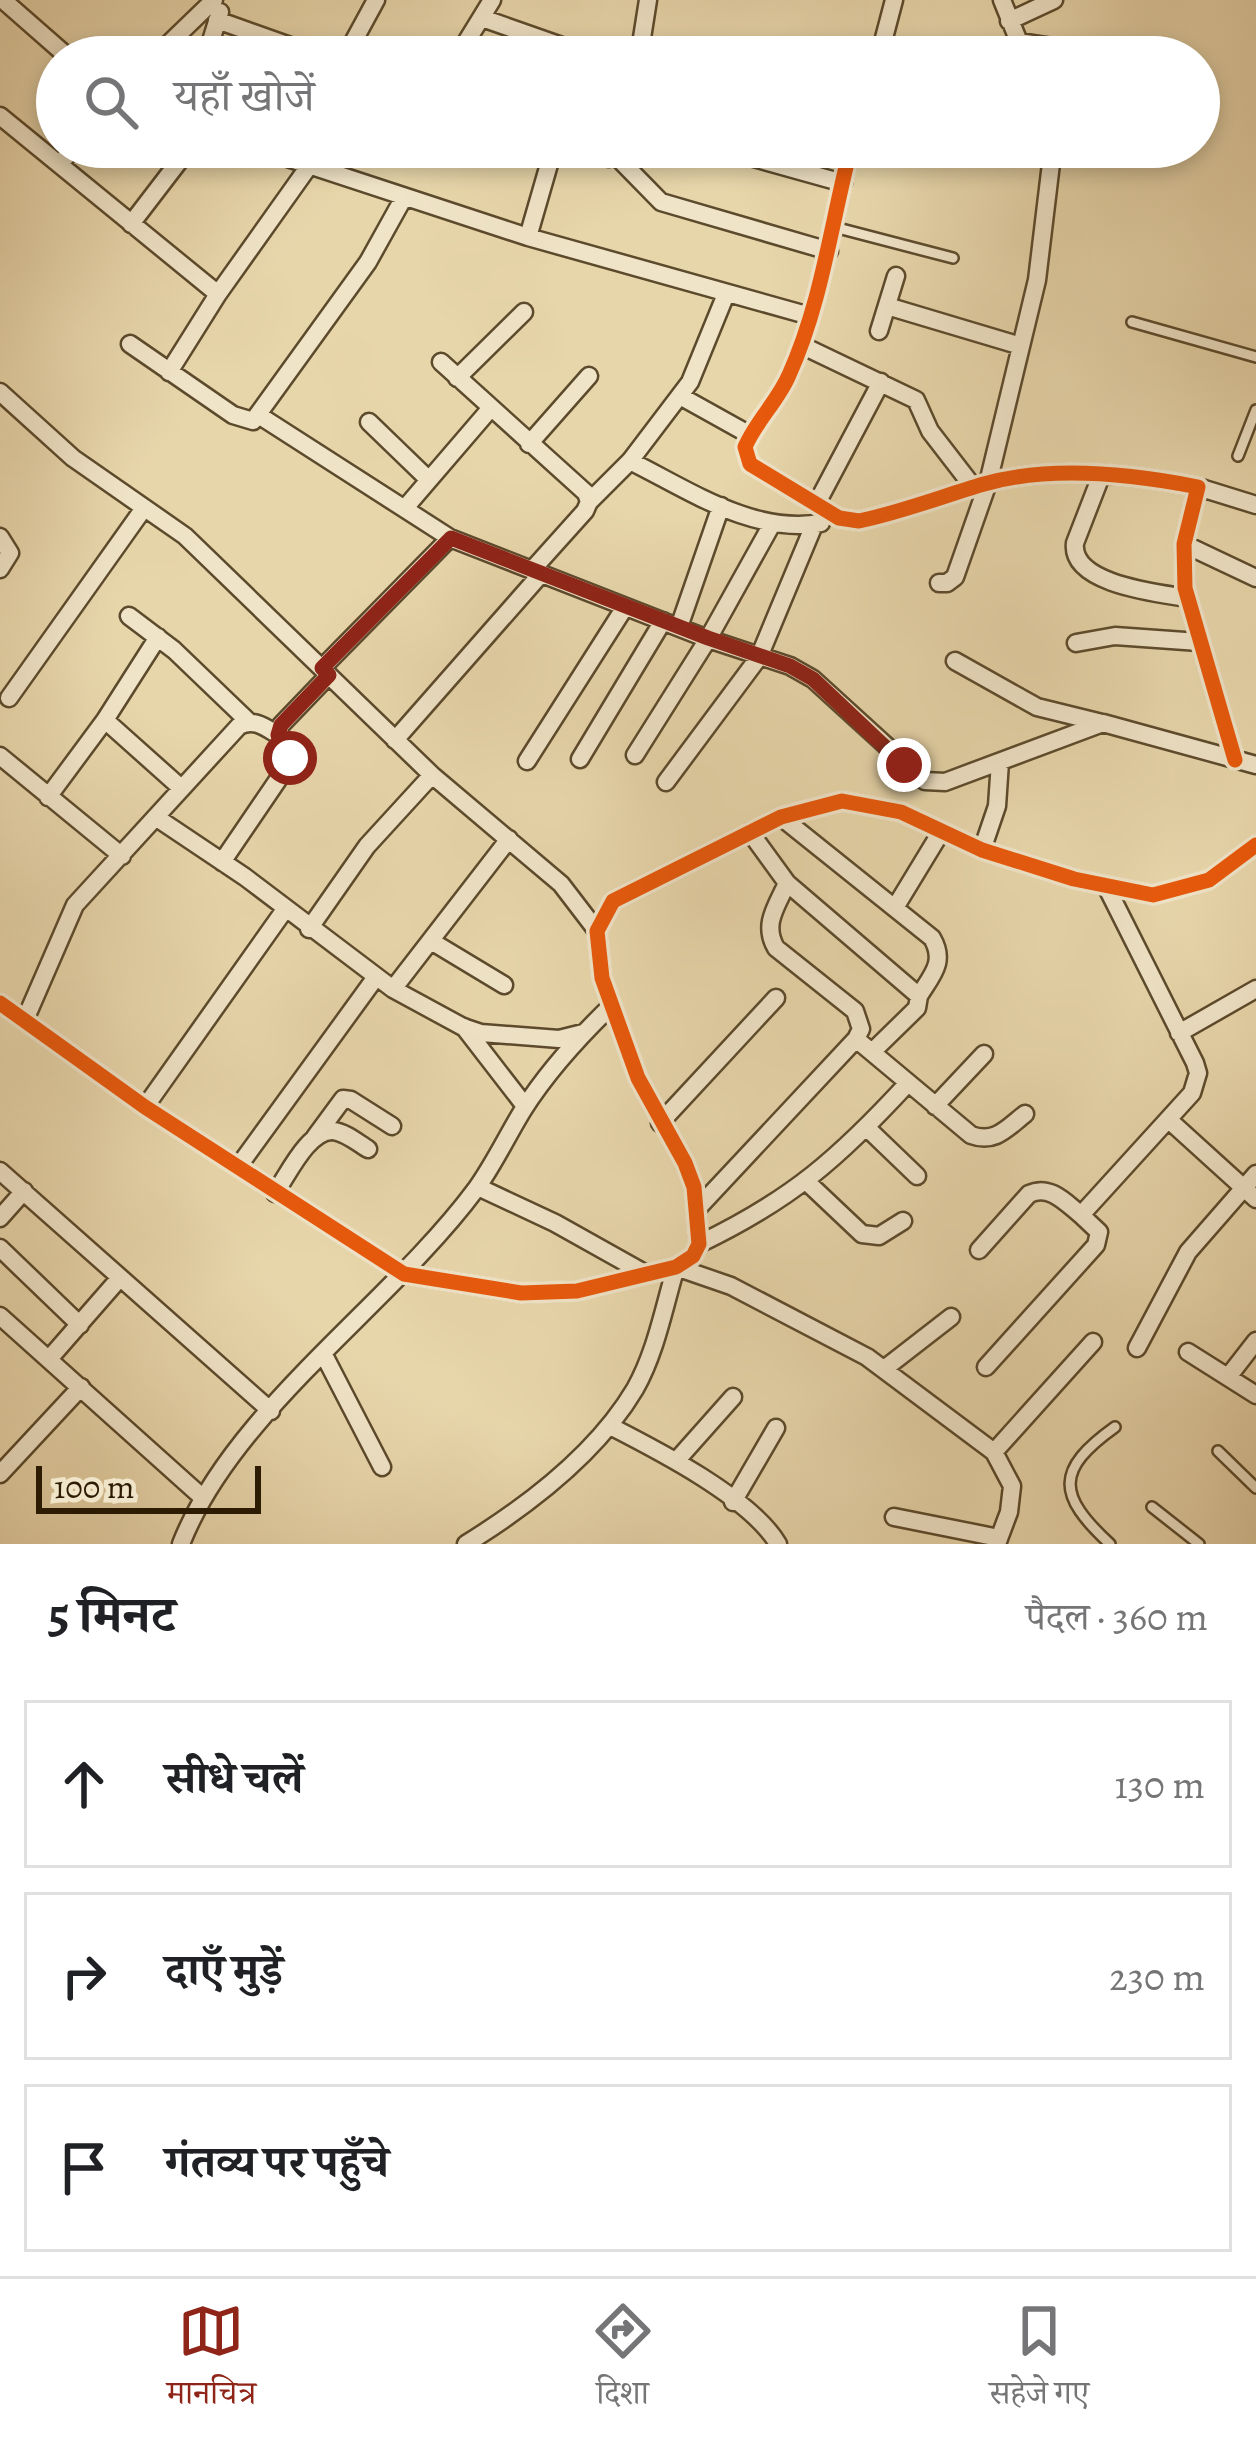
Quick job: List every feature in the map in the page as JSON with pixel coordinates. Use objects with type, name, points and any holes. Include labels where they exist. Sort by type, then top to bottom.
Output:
[{"type":"street","points":[[176,36],[214,0]]},
{"type":"street","points":[[213,36],[224,0]]},
{"type":"street","points":[[356,36],[376,0]]},
{"type":"street","points":[[471,36],[492,0]]},
{"type":"street","points":[[642,36],[648,0]]},
{"type":"street","points":[[885,36],[894,0]]},
{"type":"street","points":[[1002,0],[1015,36]]},
{"type":"street","points":[[1009,21],[1054,0]]},
{"type":"street","points":[[14,3],[47,36]]},
{"type":"street","points":[[482,18],[533,36]]},
{"type":"street","points":[[218,20],[263,36]]},
{"type":"street","points":[[0,116],[36,145]]},
{"type":"street","points":[[65,168],[218,295]]},
{"type":"street","points":[[131,224],[170,168]]},
{"type":"street","points":[[169,372],[308,168]]},
{"type":"street","points":[[315,168],[528,237],[810,316]]},
{"type":"street","points":[[528,237],[548,168]]},
{"type":"street","points":[[634,168],[661,202],[829,251]]},
{"type":"street","points":[[789,168],[843,183]]},
{"type":"street","points":[[839,518],[751,464],[745,454],[750,435],[788,380],[801,345],[829,251],[846,168]]},
{"type":"street","points":[[939,583],[955,577],[1021,346],[1042,254],[1051,168]]},
{"type":"street","points":[[130,344],[244,422],[260,416],[368,262],[404,199]]},
{"type":"street","points":[[879,331],[896,276]]},
{"type":"street","points":[[394,740],[680,397],[699,364],[726,294]]},
{"type":"street","points":[[886,306],[1021,346]]},
{"type":"street","points":[[457,377],[524,312]]},
{"type":"street","points":[[801,345],[922,406],[930,431],[981,485]]},
{"type":"street","points":[[441,362],[586,494],[589,502]]},
{"type":"street","points":[[529,444],[589,376]]},
{"type":"street","points":[[817,503],[881,382]]},
{"type":"street","points":[[0,392],[73,458],[185,536],[394,740],[561,884],[597,931],[602,978],[638,1078],[685,1162],[697,1209],[699,1244],[693,1256],[676,1267],[577,1291],[521,1294],[404,1274],[145,1108],[0,1003]]},
{"type":"street","points":[[680,397],[750,435]]},
{"type":"street","points":[[405,508],[490,409]]},
{"type":"street","points":[[260,416],[451,538],[759,658],[778,661],[813,679],[926,781],[945,782],[1103,723]]},
{"type":"street","points":[[369,422],[429,480]]},
{"type":"street","points":[[630,461],[721,506],[772,524],[814,525],[839,518],[859,521],[981,485],[1101,476],[1198,487],[1256,505]]},
{"type":"street","points":[[1101,476],[1073,550],[1079,563],[1118,584],[1187,598]]},
{"type":"street","points":[[1198,487],[1182,571],[1235,760]]},
{"type":"street","points":[[580,760],[671,624],[721,506]]},
{"type":"street","points":[[9,698],[144,508]]},
{"type":"street","points":[[635,755],[772,524]]},
{"type":"street","points":[[666,782],[759,658],[814,525]]},
{"type":"street","points":[[0,537],[10,553],[0,568]]},
{"type":"street","points":[[278,735],[281,725],[326,672],[451,538]]},
{"type":"street","points":[[1184,544],[1256,578]]},
{"type":"street","points":[[527,761],[625,607]]},
{"type":"street","points":[[129,616],[248,721],[278,735],[288,751],[288,765],[222,862]]},
{"type":"street","points":[[1076,643],[1115,635],[1199,642]]},
{"type":"street","points":[[48,796],[105,720],[158,637]]},
{"type":"street","points":[[955,661],[1037,707],[1256,765]]},
{"type":"street","points":[[105,720],[180,787]]},
{"type":"street","points":[[25,1020],[75,905],[180,787],[248,721]]},
{"type":"street","points":[[0,756],[122,856]]},
{"type":"street","points":[[982,850],[998,806],[1000,762]]},
{"type":"street","points":[[309,929],[367,847],[432,775]]},
{"type":"street","points":[[597,931],[614,901],[781,817],[842,801],[901,812],[982,850],[1106,888],[1153,895],[1209,880],[1256,845]]},
{"type":"street","points":[[781,817],[896,906],[932,938],[940,956],[917,1008],[872,1052]]},
{"type":"street","points":[[157,818],[393,989],[464,1027],[481,1034],[559,1039],[583,1033]]},
{"type":"street","points":[[750,832],[788,884],[919,996]]},
{"type":"street","points":[[896,906],[941,832]]},
{"type":"street","points":[[393,989],[509,839]]},
{"type":"street","points":[[697,1209],[861,1029],[855,1010],[776,948],[770,938],[770,922],[788,884]]},
{"type":"street","points":[[1082,1215],[1170,1121],[1192,1093],[1198,1073],[1106,888]]},
{"type":"street","points":[[145,1108],[286,908]]},
{"type":"street","points":[[430,941],[504,985]]},
{"type":"street","points":[[238,1167],[376,976]]},
{"type":"street","points":[[1179,1033],[1256,989]]},
{"type":"street","points":[[660,1123],[776,998]]},
{"type":"street","points":[[181,1544],[202,1497],[242,1442],[404,1274],[478,1187],[525,1106],[583,1033],[611,1006]]},
{"type":"street","points":[[464,1027],[525,1106]]},
{"type":"street","points":[[856,1039],[971,1136],[996,1138],[1025,1114]]},
{"type":"street","points":[[935,1106],[984,1054]]},
{"type":"street","points":[[699,1244],[772,1207],[807,1182],[908,1083]]},
{"type":"street","points":[[275,1193],[344,1099],[392,1126]]},
{"type":"street","points":[[1137,1348],[1177,1268],[1252,1187],[1170,1121]]},
{"type":"street","points":[[866,1127],[917,1175]]},
{"type":"street","points":[[314,1138],[338,1131],[368,1149]]},
{"type":"street","points":[[0,1171],[271,1412]]},
{"type":"street","points":[[807,1182],[862,1234],[879,1236],[904,1221]]},
{"type":"street","points":[[478,1187],[646,1274]]},
{"type":"street","points":[[979,1250],[1037,1190],[1055,1195],[1099,1232],[1096,1245],[986,1366]]},
{"type":"street","points":[[0,1218],[24,1192]]},
{"type":"street","points":[[0,1248],[80,1325]]},
{"type":"street","points":[[676,1267],[731,1286],[884,1369],[994,1452],[1012,1486],[1010,1512],[998,1541],[894,1516]]},
{"type":"street","points":[[466,1544],[586,1452],[610,1426],[651,1354],[676,1267]]},
{"type":"street","points":[[49,1359],[118,1280]]},
{"type":"street","points":[[0,1316],[202,1497]]},
{"type":"street","points":[[884,1369],[951,1317]]},
{"type":"street","points":[[1228,1377],[1256,1341]]},
{"type":"street","points":[[994,1452],[1093,1342]]},
{"type":"street","points":[[1188,1352],[1256,1395]]},
{"type":"street","points":[[324,1355],[382,1468]]},
{"type":"street","points":[[3,1464],[81,1388]]},
{"type":"street","points":[[676,1460],[734,1397]]},
{"type":"street","points":[[610,1426],[676,1460],[733,1502],[778,1544]]},
{"type":"street","points":[[733,1502],[776,1428]]},
{"type":"lane","points":[[834,227],[953,258]]},
{"type":"lane","points":[[1132,322],[1256,357]]},
{"type":"lane","points":[[1238,456],[1256,410]]},
{"type":"lane","points":[[1110,1544],[1074,1507],[1070,1480],[1080,1456],[1115,1427]]},
{"type":"lane","points":[[1218,1450],[1256,1488]]},
{"type":"lane","points":[[1152,1507],[1199,1544]]},
{"type":"cycle path","points":[[846,168],[810,319],[784,384],[745,447],[750,464],[839,518],[859,521],[984,484],[1036,475],[1119,475],[1198,487],[1184,544],[1185,588],[1235,760]]},
{"type":"cycle path","points":[[0,1003],[145,1107],[404,1274],[521,1293],[577,1291],[676,1267],[693,1256],[699,1244],[694,1187],[638,1078],[602,978],[597,931],[613,901],[781,817],[842,801],[901,812],[982,850],[1074,879],[1153,895],[1209,880],[1256,845]]},
{"type":"route","points":[[290,758],[278,735],[281,725],[329,675],[322,668],[451,538],[790,666],[813,679],[904,765]]}]
